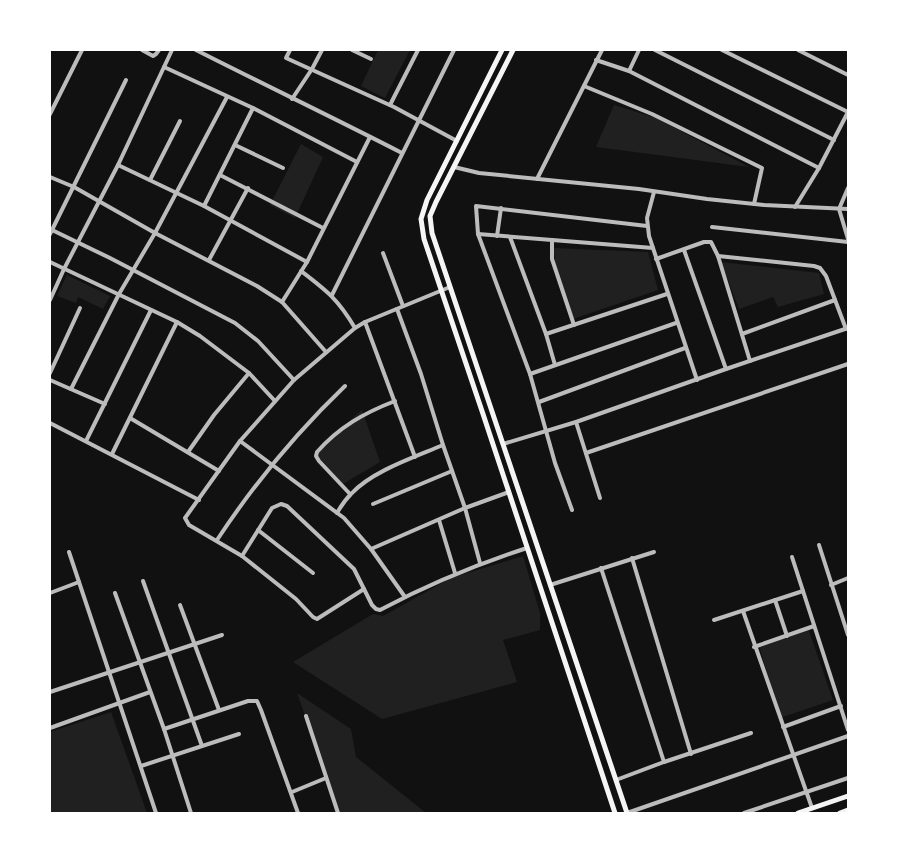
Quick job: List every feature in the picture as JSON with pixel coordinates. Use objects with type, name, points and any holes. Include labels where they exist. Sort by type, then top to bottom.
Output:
[{"type":"main road","points":[[502,50],[427,200],[421,219],[424,239],[615,813]]},
{"type":"main road","points":[[513,50],[430,216],[432,233],[627,813]]},
{"type":"main road","points":[[798,813],[848,796]]},
{"type":"main road","points":[[840,813],[848,810]]},
{"type":"street","points":[[50,114],[82,50]]},
{"type":"street","points":[[142,50],[153,56],[159,50]]},
{"type":"street","points":[[50,300],[118,165],[172,50]]},
{"type":"street","points":[[196,50],[402,153]]},
{"type":"street","points":[[290,50],[286,58],[420,120],[456,141]]},
{"type":"street","points":[[292,99],[322,50]]},
{"type":"street","points":[[352,50],[371,59]]},
{"type":"street","points":[[390,106],[418,50]]},
{"type":"street","points":[[332,295],[454,50]]},
{"type":"street","points":[[537,179],[602,50]]},
{"type":"street","points":[[629,71],[639,50]]},
{"type":"street","points":[[654,50],[834,140]]},
{"type":"street","points":[[722,50],[848,112],[796,207]]},
{"type":"street","points":[[798,50],[848,75]]},
{"type":"street","points":[[596,60],[629,71],[818,168]]},
{"type":"street","points":[[164,67],[253,108],[357,162]]},
{"type":"street","points":[[126,80],[51,232],[78,242],[235,323],[258,341],[294,380]]},
{"type":"street","points":[[584,86],[652,114],[762,168],[754,204]]},
{"type":"street","points":[[71,389],[119,294],[155,233],[227,97]]},
{"type":"street","points":[[204,206],[253,108]]},
{"type":"street","points":[[150,180],[180,121]]},
{"type":"street","points":[[282,302],[307,262],[370,137]]},
{"type":"street","points":[[235,145],[283,168]]},
{"type":"street","points":[[118,165],[204,206],[307,262]]},
{"type":"street","points":[[454,167],[479,173],[754,204],[848,209]]},
{"type":"street","points":[[220,175],[323,228]]},
{"type":"street","points":[[50,177],[74,187],[155,233],[257,286],[282,302],[326,352]]},
{"type":"street","points":[[209,260],[248,188]]},
{"type":"street","points":[[712,227],[848,241],[839,208],[848,188]]},
{"type":"street","points":[[654,192],[647,226],[676,323],[696,380]]},
{"type":"street","points":[[572,510],[545,431],[539,402],[530,374],[478,234],[476,206],[647,226]]},
{"type":"street","points":[[497,236],[501,208]]},
{"type":"street","points":[[478,234],[653,248]]},
{"type":"street","points":[[510,236],[546,334],[555,365]]},
{"type":"street","points":[[552,240],[552,260],[574,324]]},
{"type":"street","points":[[656,259],[704,242],[711,242],[718,256],[750,361]]},
{"type":"street","points":[[684,250],[726,369]]},
{"type":"street","points":[[383,253],[403,306]]},
{"type":"street","points":[[503,444],[576,422],[847,329],[826,276],[820,268],[718,256]]},
{"type":"street","points":[[50,262],[177,322],[213,344],[249,373],[276,401]]},
{"type":"street","points":[[301,271],[332,295],[345,311],[355,328]]},
{"type":"street","points":[[364,589],[318,619],[313,617],[296,598],[242,556],[186,522],[185,518],[240,441],[294,380],[326,352],[365,322],[450,287]]},
{"type":"street","points":[[546,334],[667,294]]},
{"type":"street","points":[[742,334],[835,300]]},
{"type":"street","points":[[50,373],[80,308]]},
{"type":"street","points":[[397,309],[421,374],[465,508],[480,563]]},
{"type":"street","points":[[86,441],[151,310]]},
{"type":"street","points":[[112,454],[177,322]]},
{"type":"street","points":[[365,322],[415,457]]},
{"type":"street","points":[[530,374],[676,323]]},
{"type":"street","points":[[539,402],[685,348]]},
{"type":"street","points":[[586,452],[848,364]]},
{"type":"street","points":[[188,452],[214,415],[249,373]]},
{"type":"street","points":[[50,380],[105,404]]},
{"type":"street","points":[[217,540],[273,464],[306,424],[345,386]]},
{"type":"street","points":[[350,494],[319,461],[316,456],[317,452],[353,421],[366,413],[395,401]]},
{"type":"street","points":[[130,418],[219,471]]},
{"type":"street","points":[[576,422],[600,498]]},
{"type":"street","points":[[50,423],[199,500]]},
{"type":"street","points":[[240,441],[337,512],[351,525],[371,549],[405,597]]},
{"type":"street","points":[[337,512],[350,494],[375,476],[443,445]]},
{"type":"street","points":[[373,504],[452,471]]},
{"type":"street","points":[[371,549],[465,508],[509,492]]},
{"type":"street","points":[[242,556],[272,508],[281,504],[287,506],[347,561],[354,569],[372,605],[380,610],[455,573],[527,548]]},
{"type":"street","points":[[439,520],[455,573]]},
{"type":"street","points":[[258,530],[313,573]]},
{"type":"street","points":[[819,545],[848,635]]},
{"type":"street","points":[[69,552],[156,813]]},
{"type":"street","points":[[550,585],[654,552]]},
{"type":"street","points":[[792,557],[848,730]]},
{"type":"street","points":[[632,558],[691,754]]},
{"type":"street","points":[[602,568],[664,762]]},
{"type":"street","points":[[831,585],[848,578]]},
{"type":"street","points":[[143,581],[202,746]]},
{"type":"street","points":[[50,593],[80,582]]},
{"type":"street","points":[[115,592],[164,729],[191,813]]},
{"type":"street","points":[[714,620],[803,592]]},
{"type":"street","points":[[775,600],[786,636]]},
{"type":"street","points":[[180,606],[219,710]]},
{"type":"street","points":[[742,611],[812,808]]},
{"type":"street","points":[[754,648],[814,626]]},
{"type":"street","points":[[50,692],[222,634]]},
{"type":"street","points":[[50,728],[150,692]]},
{"type":"street","points":[[164,729],[248,700],[257,701],[292,792],[298,813]]},
{"type":"street","points":[[783,727],[841,706]]},
{"type":"street","points":[[306,716],[338,813]]},
{"type":"street","points":[[141,766],[239,734]]},
{"type":"street","points":[[616,780],[664,762],[751,734]]},
{"type":"street","points":[[627,813],[848,736]]},
{"type":"street","points":[[292,792],[326,778]]},
{"type":"street","points":[[744,813],[848,778]]},
{"type":"shaded area","points":[[378,50],[410,50],[385,98],[361,86]]},
{"type":"shaded area","points":[[614,105],[656,118],[749,167],[596,147]]},
{"type":"shaded area","points":[[301,144],[323,157],[295,218],[270,205]]},
{"type":"shaded area","points":[[554,248],[648,252],[658,290],[573,319],[555,263]]},
{"type":"shaded area","points":[[721,262],[819,273],[824,294],[778,307],[773,297],[739,309]]},
{"type":"shaded area","points":[[67,275],[110,296],[103,309],[78,297],[76,303],[57,296]]},
{"type":"shaded area","points":[[362,410],[380,462],[343,484],[316,454]]},
{"type":"shaded area","points":[[523,556],[540,613],[540,630],[503,640],[517,682],[382,719],[293,662],[373,614],[383,616],[451,578]]},
{"type":"shaded area","points":[[808,628],[833,700],[780,718],[759,645]]},
{"type":"shaded area","points":[[297,693],[351,729],[356,757],[426,813],[340,813]]},
{"type":"shaded area","points":[[111,712],[147,813],[50,813],[50,732]]}]
